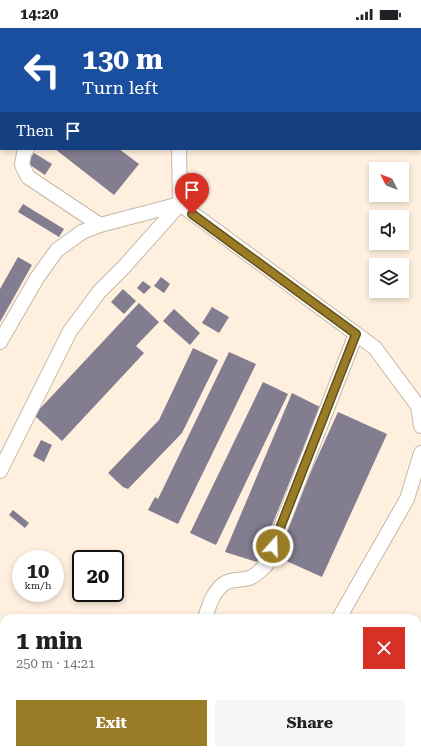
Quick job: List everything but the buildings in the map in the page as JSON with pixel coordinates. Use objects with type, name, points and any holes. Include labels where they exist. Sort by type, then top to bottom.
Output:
[{"type":"street","points":[[26,150],[24,153],[22,165],[28,177],[100,225]]},
{"type":"street","points":[[0,471],[70,331],[99,292],[123,268],[180,204],[179,150]]},
{"type":"street","points":[[0,342],[36,278],[57,250],[82,232],[100,225],[180,204]]},
{"type":"street","points":[[180,204],[375,348],[418,406],[421,426]]},
{"type":"street","points":[[206,614],[211,601],[219,589],[226,583],[235,579],[249,578],[266,564],[356,334]]},
{"type":"street","points":[[341,614],[407,499],[421,453]]},
{"type":"route","points":[[192,214],[356,334],[273,546]]}]
